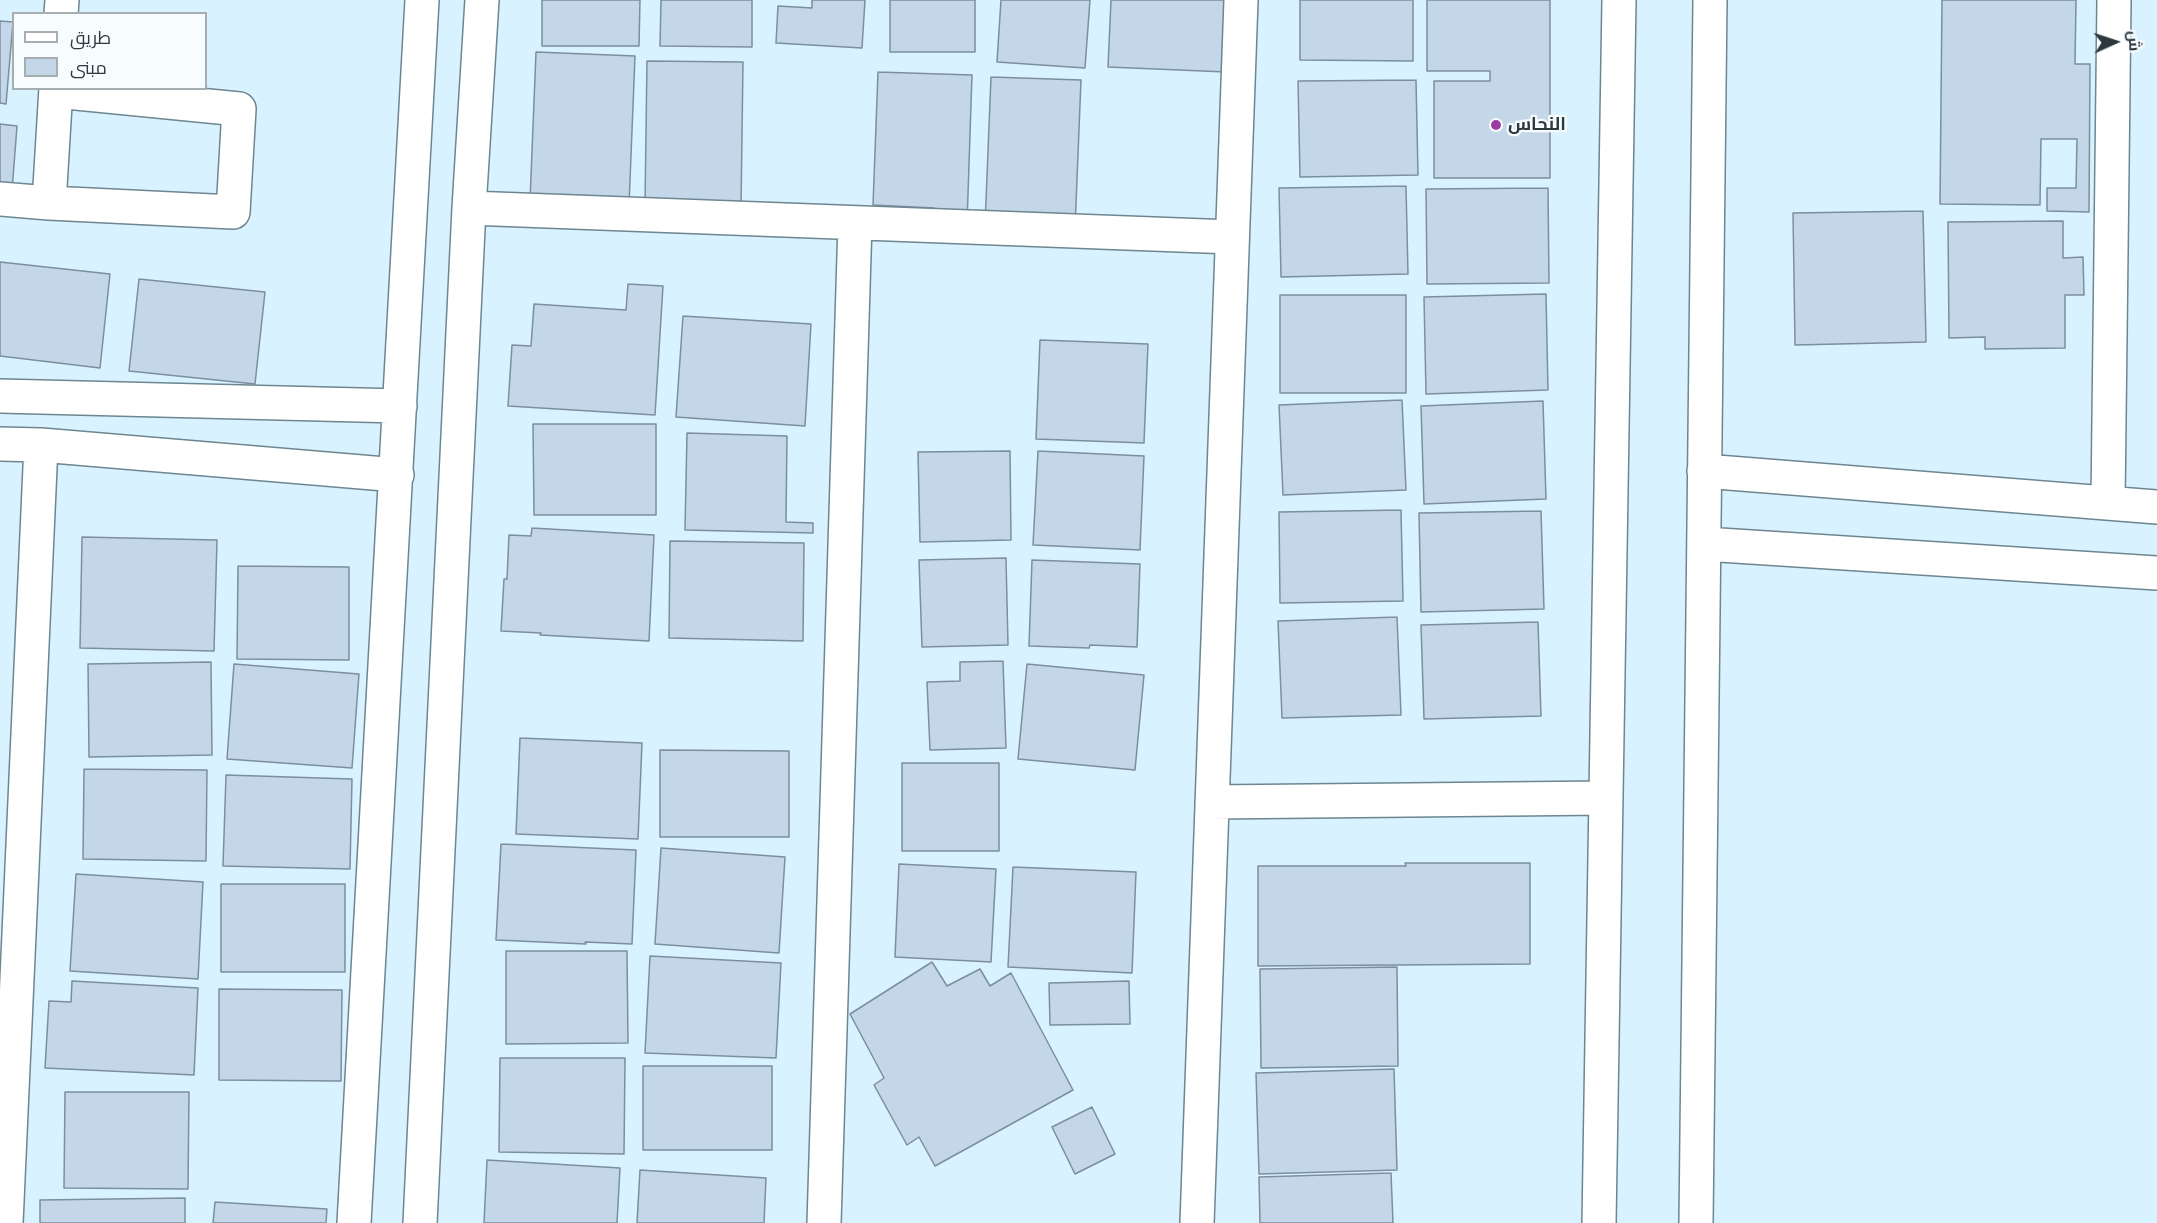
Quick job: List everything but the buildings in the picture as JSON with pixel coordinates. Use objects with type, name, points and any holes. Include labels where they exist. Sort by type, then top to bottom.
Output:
[{"type":"street","points":[[354,1223],[422,0]]},
{"type":"street","points":[[420,1223],[469,208],[482,0]]},
{"type":"street","points":[[1197,1223],[1241,0]]},
{"type":"street","points":[[1599,1223],[1619,0]]},
{"type":"street","points":[[1696,1223],[1710,0]]},
{"type":"street","points":[[2108,503],[2114,0]]},
{"type":"street","points":[[0,199],[49,203],[233,212],[239,109],[56,90],[49,203]]},
{"type":"street","points":[[469,208],[1232,237]]},
{"type":"street","points":[[824,1223],[855,223]]},
{"type":"street","points":[[0,396],[400,406]]},
{"type":"street","points":[[0,444],[41,445],[397,475]]},
{"type":"street","points":[[6,1223],[12,819],[41,445]]},
{"type":"street","points":[[1704,471],[2157,507]]},
{"type":"street","points":[[1704,544],[2157,573]]},
{"type":"street","points":[[1212,802],[1606,798]]},
{"type":"place","name":"النحاس","points":[[1496,125]]}]
